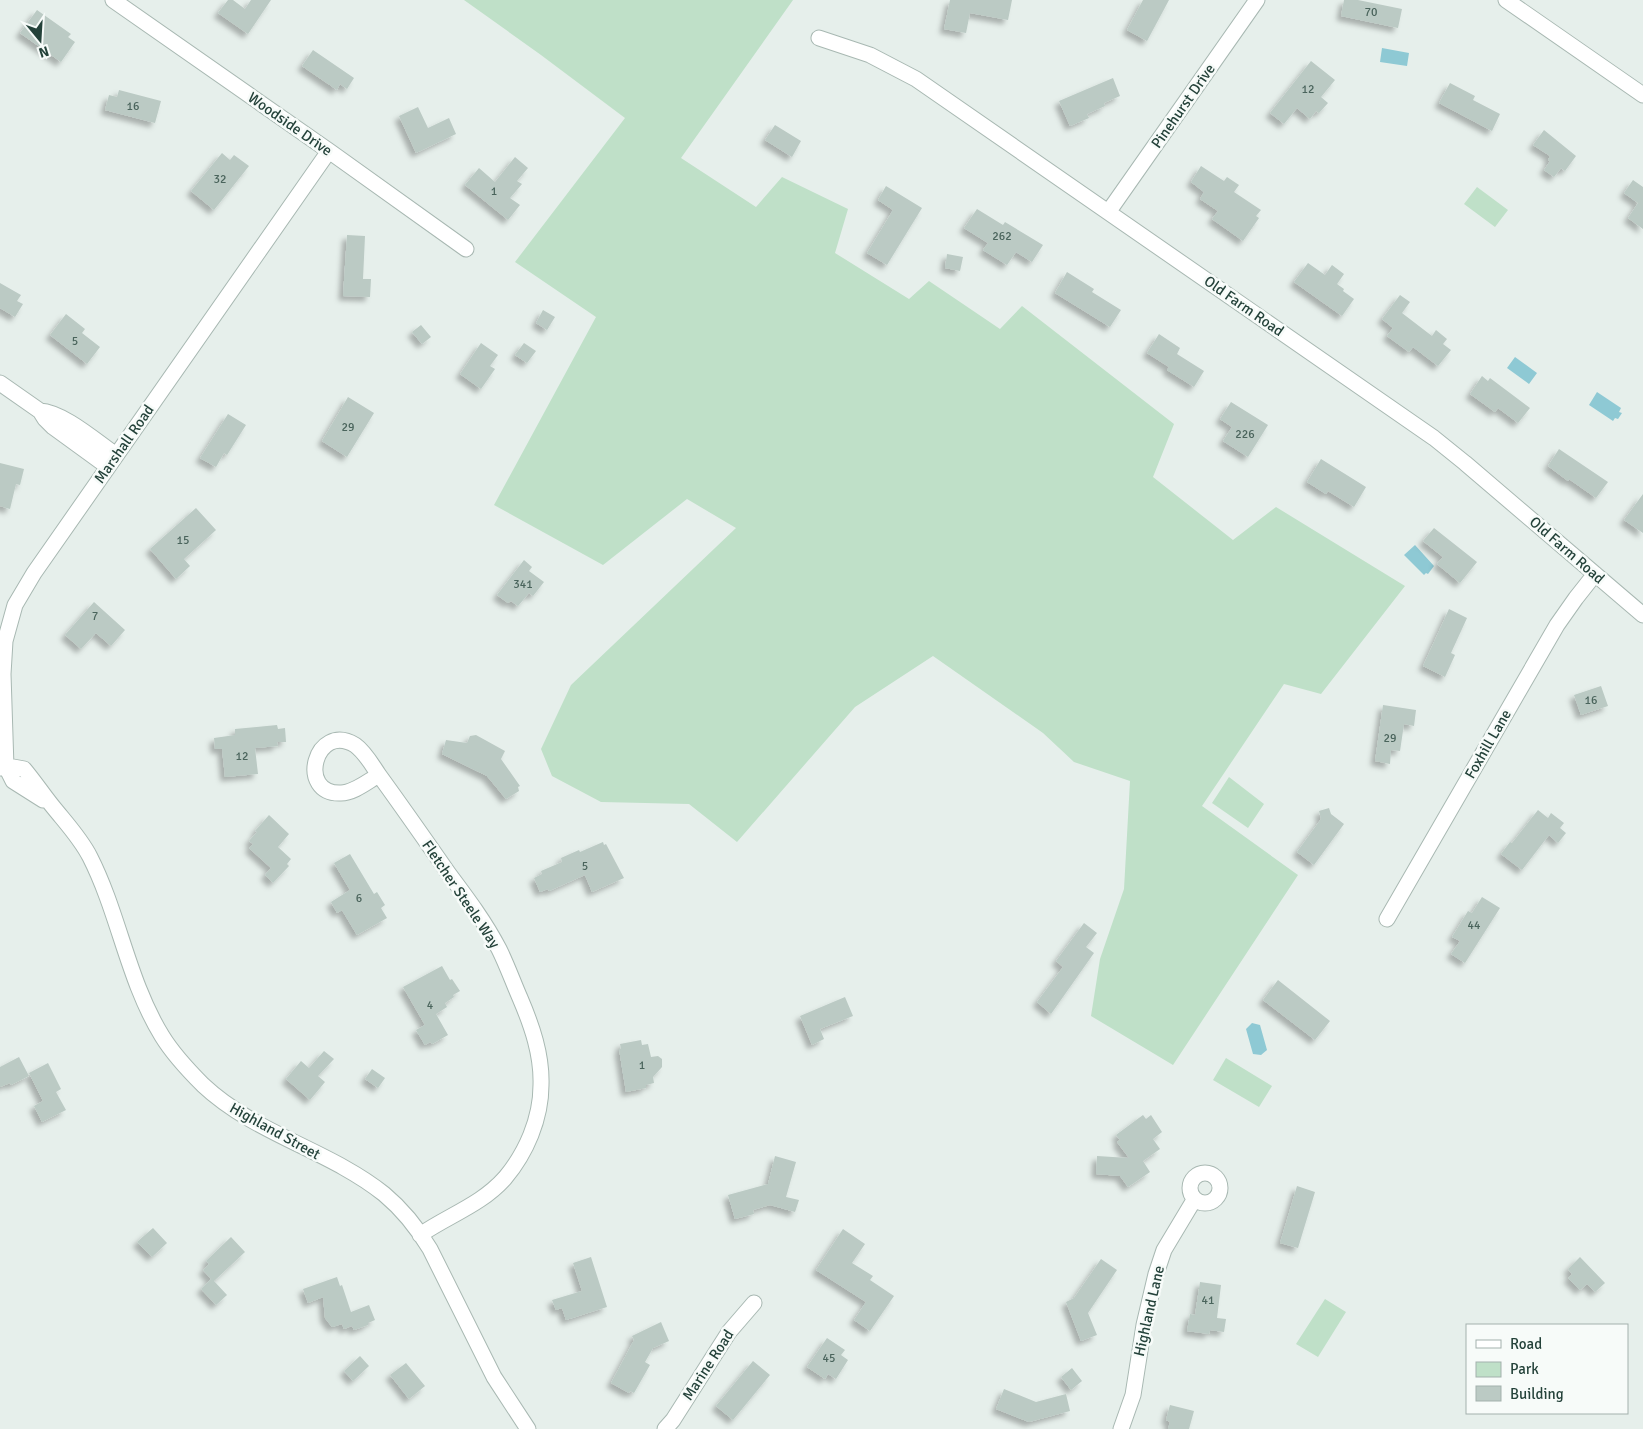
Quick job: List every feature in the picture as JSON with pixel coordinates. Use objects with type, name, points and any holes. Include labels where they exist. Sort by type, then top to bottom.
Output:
[{"type":"street","name":"Woodside Drive","points":[[113,0],[466,249]]},
{"type":"street","name":"Pinehurst Drive","points":[[1109,212],[1257,0]]},
{"type":"street","points":[[1506,0],[1643,95]]},
{"type":"street","name":"Old Farm Road","points":[[819,38],[870,55],[916,79],[1440,442],[1643,615]]},
{"type":"street","name":"Marshall Road","points":[[3,768],[3,663],[5,641],[11,618],[27,584],[329,151]]},
{"type":"street","points":[[0,383],[40,411],[50,412],[60,417],[112,461]]},
{"type":"street","name":"Foxhill Lane","points":[[1387,919],[1557,625],[1595,574]]},
{"type":"street","name":"Fletcher Steele Way","points":[[380,775],[350,791],[341,793],[329,790],[318,781],[314,764],[317,756],[325,746],[342,741],[354,745],[361,751],[380,775],[478,914],[498,948],[529,1022],[541,1068],[541,1096],[535,1124],[523,1151],[508,1174],[492,1192],[479,1202],[420,1235]]},
{"type":"street","name":"Highland Street","points":[[3,768],[13,781],[54,808],[79,838],[101,881],[148,1010],[162,1037],[176,1056],[202,1084],[232,1109],[350,1172],[377,1189],[395,1205],[420,1235],[437,1262],[494,1377],[528,1429]]},
{"type":"street","name":"Highland Lane","points":[[1121,1429],[1133,1395],[1144,1326],[1156,1274],[1164,1250],[1194,1200]]},
{"type":"street","name":"Marine Road","points":[[665,1429],[673,1420],[729,1332],[754,1303]]},
{"type":"green space","points":[[464,0],[793,0],[681,158],[756,207],[782,177],[848,209],[835,253],[909,299],[929,281],[1000,329],[1022,306],[1174,424],[1153,477],[1233,540],[1276,507],[1405,586],[1321,694],[1284,684],[1202,806],[1298,875],[1173,1065],[1091,1016],[1100,959],[1124,889],[1130,781],[1074,762],[1043,733],[933,656],[855,707],[737,842],[689,804],[601,802],[552,776],[541,749],[571,685],[736,528],[687,499],[603,565],[494,505],[596,317],[515,262],[625,118]]},
{"type":"green space","points":[[1477,187],[1508,210],[1495,227],[1464,204]]},
{"type":"green space","points":[[1229,777],[1264,804],[1248,828],[1212,803]]},
{"type":"green space","points":[[1226,1058],[1272,1086],[1259,1107],[1213,1080]]},
{"type":"green space","points":[[1325,1299],[1346,1312],[1318,1357],[1296,1344]]},
{"type":"water","points":[[1382,48],[1409,53],[1407,66],[1380,62]]},
{"type":"water","points":[[1515,357],[1537,373],[1529,384],[1507,368]]},
{"type":"water","points":[[1597,392],[1621,408],[1619,412],[1622,413],[1618,419],[1615,418],[1613,421],[1589,405]]},
{"type":"water","points":[[1415,545],[1434,566],[1428,574],[1424,575],[1404,555]]},
{"type":"water","points":[[1252,1023],[1260,1025],[1267,1050],[1261,1055],[1253,1054],[1246,1029]]},
{"type":"building","points":[[228,0],[233,0],[245,9],[251,0],[271,0],[248,34],[218,13]]},
{"type":"building","points":[[950,0],[1012,0],[1008,20],[970,13],[966,33],[944,29]]},
{"type":"building","points":[[1143,0],[1169,0],[1147,41],[1127,30]]},
{"type":"building","points":[[1344,0],[1358,0],[1402,9],[1398,28],[1341,16]]},
{"type":"building","points":[[37,10],[71,34],[68,37],[75,42],[61,62],[20,33]]},
{"type":"building","points":[[313,50],[354,78],[347,89],[340,84],[337,90],[302,66]]},
{"type":"building","points":[[1311,61],[1335,80],[1321,97],[1328,103],[1319,113],[1316,111],[1310,119],[1297,108],[1284,124],[1270,113]]},
{"type":"building","points":[[1113,78],[1120,96],[1104,103],[1105,106],[1087,114],[1089,118],[1070,126],[1059,101]]},
{"type":"building","points":[[1450,83],[1475,96],[1473,100],[1500,114],[1492,131],[1439,103]]},
{"type":"building","points":[[119,90],[161,101],[155,123],[105,110],[109,95],[117,97]]},
{"type":"building","points":[[418,107],[428,128],[449,118],[456,134],[416,153],[399,116]]},
{"type":"building","points":[[775,125],[801,141],[792,157],[765,140]]},
{"type":"building","points":[[1544,130],[1576,156],[1565,171],[1561,168],[1554,177],[1544,170],[1550,161],[1548,160],[1550,156],[1533,145]]},
{"type":"building","points":[[222,153],[230,160],[234,155],[249,166],[214,210],[191,191]]},
{"type":"building","points":[[515,157],[528,168],[517,181],[522,184],[510,198],[520,205],[508,220],[465,185],[479,168],[495,182]]},
{"type":"building","points":[[1201,166],[1224,181],[1227,177],[1239,185],[1234,192],[1261,210],[1256,216],[1259,218],[1243,241],[1212,219],[1218,211],[1200,199],[1204,192],[1191,182]]},
{"type":"building","points":[[1633,180],[1643,187],[1643,229],[1628,218],[1638,203],[1624,193]]},
{"type":"building","points":[[886,186],[922,208],[887,265],[867,253],[893,210],[878,200]]},
{"type":"building","points":[[977,209],[1003,225],[1005,222],[1043,245],[1032,262],[1016,252],[1007,265],[983,250],[988,243],[964,228]]},
{"type":"building","points":[[347,235],[365,236],[363,279],[371,279],[370,297],[343,296]]},
{"type":"building","points":[[947,254],[963,257],[960,271],[945,268]]},
{"type":"building","points":[[1308,263],[1325,275],[1332,265],[1344,274],[1337,284],[1354,299],[1342,316],[1294,282]]},
{"type":"building","points":[[1067,272],[1094,289],[1092,292],[1121,310],[1110,327],[1055,293]]},
{"type":"building","points":[[0,283],[21,295],[17,301],[23,304],[15,317],[0,308]]},
{"type":"building","points":[[1400,295],[1410,302],[1402,313],[1432,336],[1436,330],[1447,339],[1443,344],[1451,350],[1438,366],[1413,347],[1409,352],[1387,336],[1393,328],[1382,319]]},
{"type":"building","points":[[543,310],[555,317],[547,330],[536,323]]},
{"type":"building","points":[[66,314],[85,329],[82,333],[100,347],[87,364],[50,335]]},
{"type":"building","points":[[421,325],[431,337],[422,344],[412,332]]},
{"type":"building","points":[[1159,334],[1180,348],[1177,354],[1204,371],[1194,387],[1167,370],[1169,367],[1147,353]]},
{"type":"building","points":[[481,343],[498,355],[490,366],[495,369],[481,389],[460,374]]},
{"type":"building","points":[[524,343],[536,351],[527,363],[515,355]]},
{"type":"building","points":[[1482,376],[1488,381],[1490,378],[1530,408],[1518,423],[1498,408],[1495,412],[1470,394]]},
{"type":"building","points":[[348,397],[374,413],[347,457],[322,441]]},
{"type":"building","points":[[1231,402],[1268,425],[1248,457],[1223,441],[1232,427],[1220,419]]},
{"type":"building","points":[[228,414],[246,425],[227,455],[224,453],[216,467],[200,458]]},
{"type":"building","points":[[1559,449],[1608,482],[1596,498],[1548,466]]},
{"type":"building","points":[[1321,459],[1366,487],[1354,507],[1328,491],[1326,494],[1307,482]]},
{"type":"building","points":[[0,463],[24,469],[20,485],[16,484],[10,509],[0,506]]},
{"type":"building","points":[[1643,494],[1643,533],[1624,520]]},
{"type":"building","points":[[196,508],[216,530],[184,559],[190,566],[176,579],[150,549]]},
{"type":"building","points":[[1434,528],[1477,562],[1460,583],[1437,564],[1443,557],[1423,541]]},
{"type":"building","points":[[524,560],[532,567],[529,571],[544,582],[533,596],[529,593],[518,606],[511,601],[508,603],[497,595]]},
{"type":"building","points":[[94,602],[125,630],[111,646],[96,633],[81,649],[65,635]]},
{"type":"building","points":[[1449,609],[1467,618],[1451,653],[1455,655],[1445,677],[1423,666]]},
{"type":"building","points":[[1601,686],[1608,706],[1581,715],[1574,695]]},
{"type":"building","points":[[1383,705],[1416,710],[1414,726],[1404,724],[1400,751],[1391,750],[1390,764],[1375,761]]},
{"type":"building","points":[[277,725],[278,729],[285,728],[286,742],[277,742],[278,746],[255,748],[258,774],[225,777],[222,749],[215,749],[214,738],[235,735],[235,729]]},
{"type":"building","points":[[476,735],[505,751],[501,759],[520,786],[518,787],[519,791],[506,799],[487,776],[442,754],[446,740],[467,743],[470,736]]},
{"type":"building","points":[[1329,808],[1331,814],[1344,824],[1314,865],[1297,852],[1321,819],[1319,811]]},
{"type":"building","points":[[1538,810],[1548,818],[1551,813],[1564,823],[1560,828],[1566,833],[1558,843],[1549,835],[1522,870],[1501,854]]},
{"type":"building","points":[[269,815],[289,834],[278,847],[291,859],[287,864],[289,866],[273,883],[265,875],[271,868],[249,848],[253,844],[249,841],[257,832],[255,831]]},
{"type":"building","points":[[603,842],[604,845],[606,844],[624,878],[592,892],[585,875],[549,891],[548,889],[540,892],[534,878],[542,874],[541,871],[562,862],[561,858]]},
{"type":"building","points":[[350,854],[374,894],[377,892],[385,905],[381,908],[387,918],[357,935],[342,910],[337,913],[331,902],[350,890],[334,863]]},
{"type":"building","points":[[1482,897],[1500,908],[1465,963],[1451,954],[1460,941],[1452,937],[1468,911],[1472,913]]},
{"type":"building","points":[[1084,923],[1097,933],[1086,947],[1094,953],[1051,1014],[1037,1002],[1063,967],[1056,961]]},
{"type":"building","points":[[442,966],[450,980],[452,979],[460,991],[445,1003],[447,1007],[436,1014],[448,1035],[432,1044],[430,1042],[425,1045],[416,1030],[425,1025],[403,987]]},
{"type":"building","points":[[1278,980],[1330,1021],[1315,1040],[1263,1000]]},
{"type":"building","points":[[845,997],[853,1016],[820,1029],[824,1039],[812,1045],[800,1016]]},
{"type":"building","points":[[641,1040],[642,1045],[648,1044],[651,1057],[658,1056],[662,1059],[662,1067],[653,1077],[654,1083],[646,1085],[646,1088],[626,1092],[619,1049],[621,1049],[620,1044]]},
{"type":"building","points":[[324,1051],[334,1059],[318,1076],[325,1082],[310,1100],[286,1079],[301,1061],[309,1068]]},
{"type":"building","points":[[19,1057],[29,1076],[11,1085],[10,1083],[0,1087],[0,1067]]},
{"type":"building","points":[[48,1063],[61,1089],[56,1092],[66,1110],[42,1122],[34,1106],[43,1101],[29,1073]]},
{"type":"building","points":[[372,1069],[385,1078],[378,1088],[365,1079]]},
{"type":"building","points":[[1143,1115],[1146,1119],[1151,1115],[1162,1132],[1153,1139],[1160,1149],[1143,1161],[1150,1172],[1128,1187],[1120,1176],[1096,1174],[1097,1156],[1129,1158],[1117,1142],[1120,1140],[1116,1135]]},
{"type":"building","points":[[775,1156],[796,1162],[786,1197],[799,1200],[795,1212],[770,1205],[753,1210],[754,1214],[735,1219],[728,1195],[768,1184]]},
{"type":"building","points":[[1297,1186],[1315,1192],[1298,1248],[1280,1243]]},
{"type":"building","points":[[153,1228],[167,1243],[152,1257],[137,1242]]},
{"type":"building","points":[[843,1229],[865,1244],[852,1263],[873,1276],[870,1280],[894,1296],[870,1331],[854,1320],[866,1302],[816,1270]]},
{"type":"building","points":[[231,1237],[245,1252],[214,1281],[227,1295],[216,1305],[201,1289],[211,1279],[203,1270],[209,1264],[206,1261]]},
{"type":"building","points":[[591,1257],[607,1307],[566,1320],[562,1308],[556,1310],[552,1300],[582,1291],[573,1263]]},
{"type":"building","points":[[1580,1257],[1605,1283],[1595,1292],[1587,1284],[1580,1290],[1568,1278],[1572,1274],[1568,1269]]},
{"type":"building","points":[[1101,1259],[1117,1270],[1088,1313],[1097,1335],[1081,1341],[1066,1302],[1074,1298]]},
{"type":"building","points":[[337,1277],[340,1286],[342,1285],[351,1312],[369,1305],[375,1320],[368,1323],[368,1325],[354,1330],[352,1326],[344,1329],[342,1324],[332,1327],[325,1318],[323,1297],[308,1303],[303,1289]]},
{"type":"building","points":[[1200,1282],[1221,1285],[1217,1318],[1226,1319],[1224,1332],[1210,1330],[1209,1334],[1187,1331],[1190,1314],[1195,1315]]},
{"type":"building","points":[[661,1322],[669,1341],[653,1348],[645,1362],[650,1365],[634,1393],[630,1391],[629,1393],[611,1383],[634,1340],[632,1336]]},
{"type":"building","points":[[827,1338],[845,1350],[841,1355],[848,1360],[836,1379],[828,1374],[825,1379],[807,1367]]},
{"type":"building","points":[[360,1356],[369,1366],[353,1381],[344,1371]]},
{"type":"building","points":[[753,1361],[770,1375],[733,1420],[716,1406]]},
{"type":"building","points":[[406,1363],[425,1386],[409,1399],[390,1375]]},
{"type":"building","points":[[1072,1368],[1082,1381],[1071,1390],[1061,1377]]},
{"type":"building","points":[[1004,1389],[1036,1402],[1066,1394],[1070,1411],[1029,1422],[996,1409]]},
{"type":"building","points":[[1170,1405],[1194,1411],[1189,1429],[1168,1429],[1170,1422],[1166,1420]]}]
